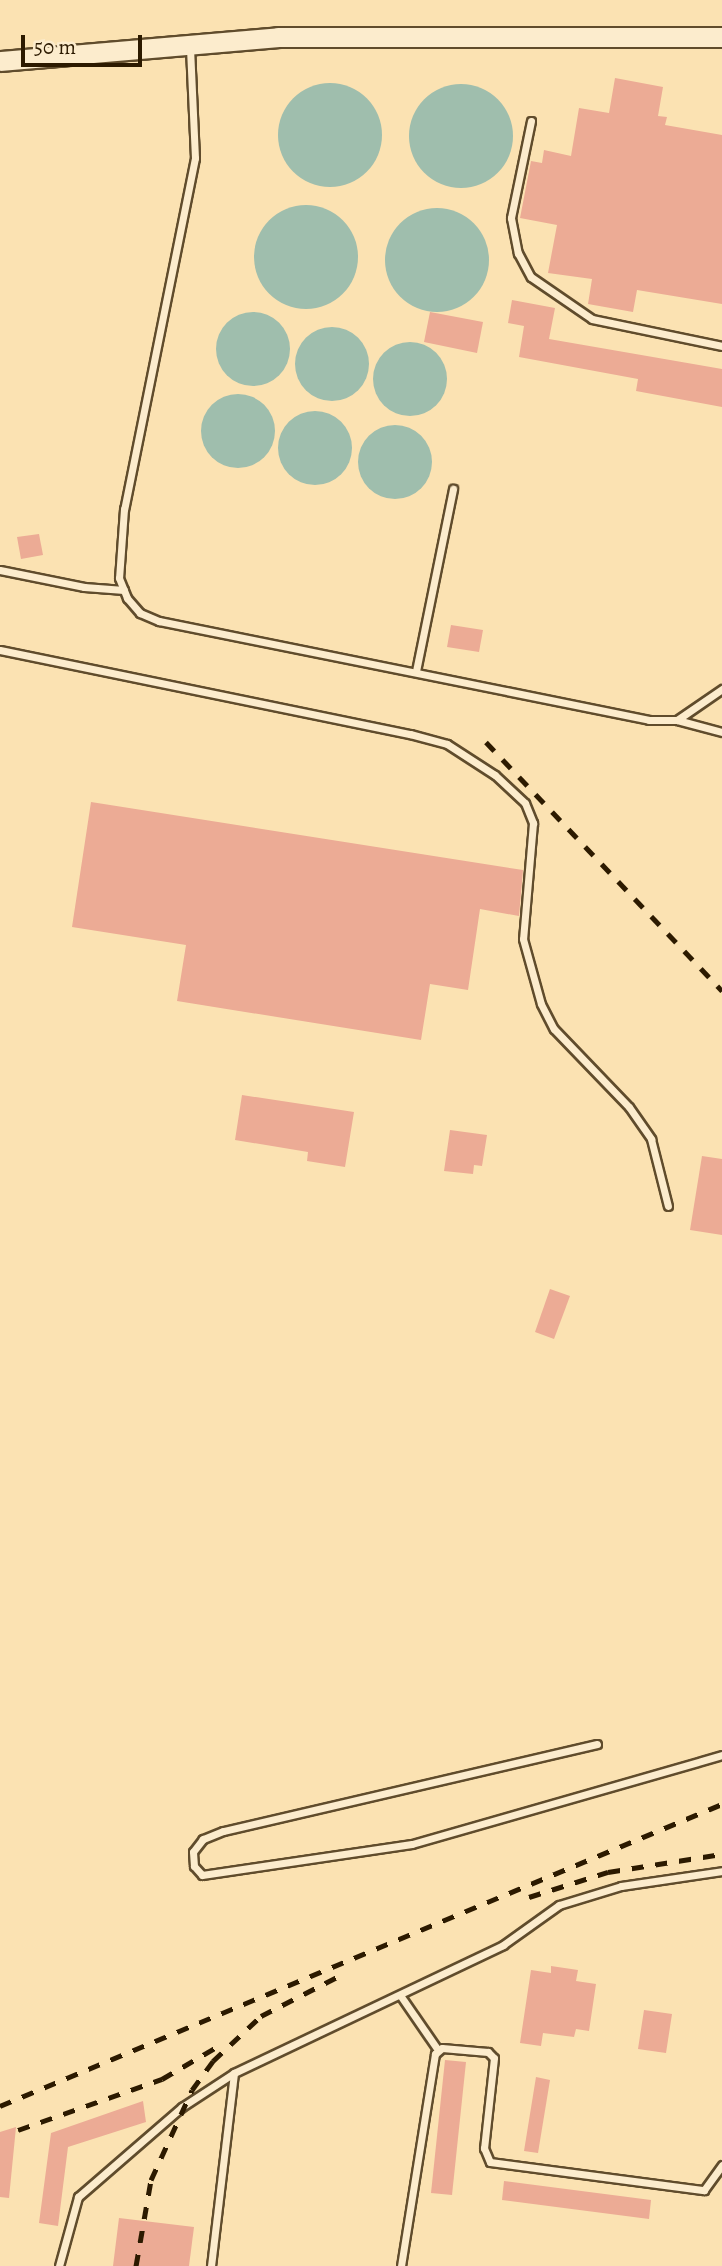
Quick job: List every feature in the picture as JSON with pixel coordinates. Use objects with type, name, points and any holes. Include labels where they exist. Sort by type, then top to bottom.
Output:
[{"type":"main road","points":[[0,61],[190,44],[359,34],[722,37]]},
{"type":"lane","points":[[190,44],[195,158],[124,509],[119,578],[141,614],[159,621],[649,720],[677,720],[722,733]]},
{"type":"lane","points":[[531,121],[511,218],[518,253],[531,277],[592,319],[722,346]]},
{"type":"lane","points":[[416,671],[453,489]]},
{"type":"lane","points":[[0,570],[84,587],[124,590]]},
{"type":"lane","points":[[0,650],[447,744],[495,775],[526,803],[533,823],[535,844],[523,939],[541,1004],[554,1029],[629,1107],[651,1139],[668,1206]]},
{"type":"lane","points":[[677,720],[722,689]]},
{"type":"lane","points":[[597,1744],[223,1831],[203,1839],[193,1852],[194,1866],[201,1875],[412,1844],[722,1755]]},
{"type":"lane","points":[[59,2266],[78,2197],[182,2108],[234,2073],[503,1945],[559,1905],[621,1886],[722,1871]]},
{"type":"lane","points":[[400,1995],[438,2050],[401,2266]]},
{"type":"lane","points":[[438,2050],[488,2052],[494,2058],[484,2148],[490,2162],[704,2190],[722,2165]]},
{"type":"lane","points":[[211,2266],[234,2073]]},
{"type":"shaded area","points":[[330,83],[350,87],[367,98],[378,115],[382,135],[378,155],[367,172],[350,183],[330,187],[310,183],[293,172],[282,155],[278,135],[282,115],[293,98],[310,87]]},
{"type":"shaded area","points":[[461,84],[481,88],[498,99],[509,116],[513,136],[509,156],[498,173],[481,184],[461,188],[441,184],[424,173],[413,156],[409,136],[413,116],[424,99],[441,88]]},
{"type":"shaded area","points":[[306,205],[326,209],[343,220],[354,237],[358,257],[354,277],[343,294],[326,305],[306,309],[286,305],[269,294],[258,277],[254,257],[258,237],[269,220],[286,209]]},
{"type":"shaded area","points":[[437,208],[457,212],[474,223],[485,240],[489,260],[485,280],[474,297],[457,308],[437,312],[417,308],[400,297],[389,280],[385,260],[389,240],[400,223],[417,212]]},
{"type":"shaded area","points":[[253,312],[274,318],[284,328],[290,349],[284,370],[274,380],[253,386],[232,380],[222,370],[216,349],[222,328],[232,318]]},
{"type":"shaded area","points":[[332,327],[353,333],[363,343],[369,364],[363,385],[353,395],[332,401],[311,395],[301,385],[295,364],[301,343],[311,333]]},
{"type":"shaded area","points":[[410,342],[431,348],[441,358],[447,379],[441,400],[431,410],[410,416],[389,410],[379,400],[373,379],[379,358],[389,348]]},
{"type":"shaded area","points":[[238,394],[259,400],[269,410],[275,431],[269,452],[259,462],[238,468],[217,462],[207,452],[201,431],[207,410],[217,400]]},
{"type":"shaded area","points":[[315,411],[336,417],[346,427],[352,448],[346,469],[336,479],[315,485],[294,479],[284,469],[278,448],[284,427],[294,417]]},
{"type":"shaded area","points":[[395,425],[416,431],[426,441],[432,462],[426,483],[416,493],[395,499],[374,493],[364,483],[358,462],[364,441],[374,431]]},
{"type":"building","points":[[615,78],[663,87],[658,116],[667,117],[665,125],[722,135],[722,304],[637,290],[633,312],[588,304],[592,279],[548,273],[557,225],[520,218],[531,161],[542,163],[544,150],[571,156],[579,108],[609,113]]},
{"type":"building","points":[[512,300],[555,308],[549,339],[722,369],[722,407],[636,391],[638,379],[519,357],[524,326],[508,323]]},
{"type":"building","points":[[430,312],[483,322],[477,353],[424,342]]},
{"type":"building","points":[[39,534],[43,555],[21,559],[17,537]]},
{"type":"building","points":[[451,625],[483,630],[479,652],[447,647]]},
{"type":"building","points":[[91,802],[523,870],[519,916],[480,909],[468,990],[430,984],[421,1040],[177,1001],[186,945],[72,927]]},
{"type":"building","points":[[242,1095],[354,1112],[345,1167],[307,1161],[308,1152],[235,1140]]},
{"type":"building","points":[[450,1130],[487,1135],[482,1166],[474,1165],[473,1174],[444,1171]]},
{"type":"building","points":[[702,1156],[722,1159],[722,1235],[690,1230]]},
{"type":"building","points":[[550,1289],[570,1296],[554,1339],[535,1332]]},
{"type":"building","points":[[551,1966],[578,1970],[576,1981],[596,1984],[589,2031],[576,2029],[574,2037],[543,2033],[541,2046],[520,2043],[531,1970],[551,1973]]},
{"type":"building","points":[[644,2010],[672,2014],[666,2053],[638,2049]]},
{"type":"building","points":[[445,2060],[466,2062],[452,2195],[431,2193]]},
{"type":"building","points":[[536,2077],[550,2080],[538,2153],[524,2151]]},
{"type":"building","points":[[143,2101],[146,2122],[68,2147],[58,2226],[39,2223],[51,2133]]},
{"type":"building","points":[[16,2127],[9,2198],[0,2197],[0,2132]]},
{"type":"building","points":[[504,2181],[651,2200],[649,2219],[502,2200]]},
{"type":"building","points":[[119,2218],[194,2227],[189,2266],[113,2266]]},
{"type":"railway","points":[[486,742],[722,991]]},
{"type":"railway","points":[[0,2106],[722,1804]]},
{"type":"railway","points":[[529,1897],[608,1872],[722,1854]]},
{"type":"railway","points":[[136,2266],[151,2180],[192,2090],[213,2061],[261,2016],[343,1974]]},
{"type":"railway","points":[[18,2130],[162,2079],[220,2045]]}]
